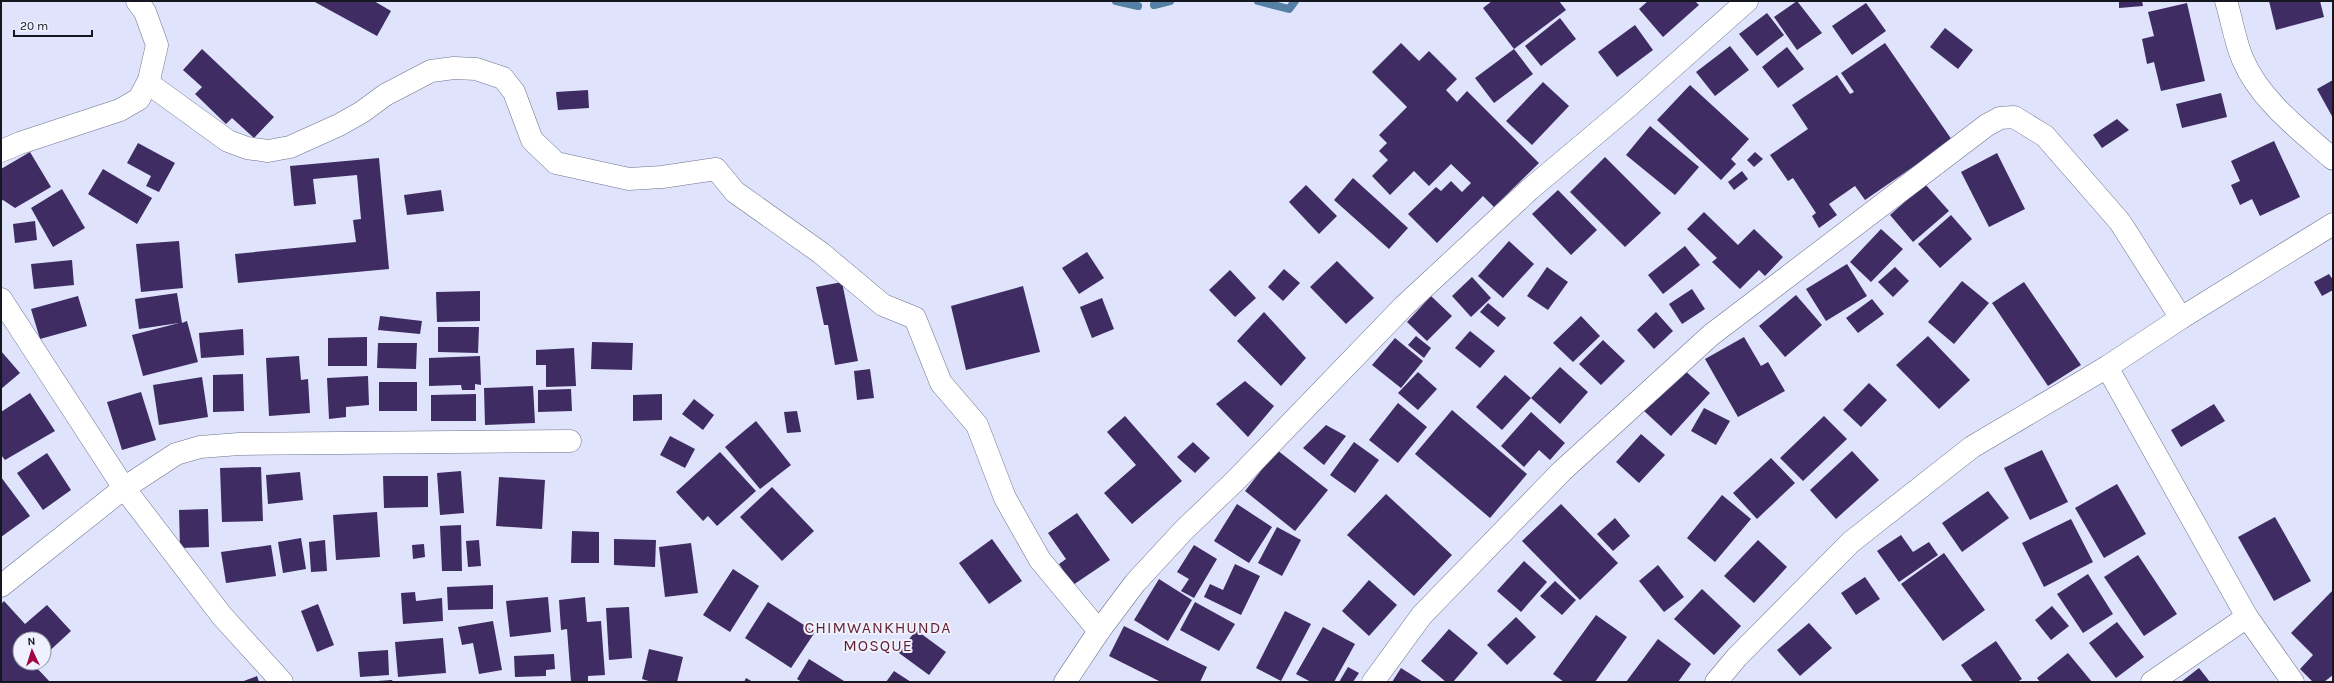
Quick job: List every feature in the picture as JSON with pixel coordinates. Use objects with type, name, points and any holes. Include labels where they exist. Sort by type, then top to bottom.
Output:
[{"type":"street","points":[[1,151],[20,143],[120,110],[139,99],[148,83],[157,45],[145,12],[138,1]]},
{"type":"street","points":[[1065,682],[1099,631],[1135,583],[1183,531],[1236,480],[1404,306],[1529,190],[1630,105],[1747,1]]},
{"type":"street","points":[[2226,1],[2243,60],[2262,92],[2306,136],[2333,159]]},
{"type":"street","points":[[148,83],[228,141],[247,148],[268,151],[290,147],[339,125],[362,112],[385,95],[431,71],[454,68],[476,70],[503,78],[514,92],[532,140],[556,163],[629,179],[662,177],[716,169],[735,192],[820,254],[883,305],[915,318],[941,383],[977,425],[1005,498],[1040,560],[1099,631]]},
{"type":"street","points":[[1373,682],[1422,615],[1562,471],[1711,335],[1987,125],[2000,118],[2014,117],[2045,136],[2120,222],[2181,318]]},
{"type":"street","points":[[1716,682],[1737,657],[1851,542],[1972,448],[2107,367],[2181,318],[2333,224]]},
{"type":"street","points":[[1,299],[124,488],[222,616],[282,682]]},
{"type":"street","points":[[2107,367],[2247,617],[2292,682]]},
{"type":"street","points":[[1,586],[124,488],[176,454],[200,447],[239,444],[570,441]]},
{"type":"street","points":[[2152,682],[2247,617]]},
{"type":"building","points":[[313,1],[374,1],[391,11],[377,36]]},
{"type":"building","points":[[1492,1],[1559,1],[1566,10],[1514,49],[1483,8]]},
{"type":"building","points":[[1648,1],[1695,1],[1699,5],[1663,37],[1639,9]]},
{"type":"building","points":[[1797,1],[1822,33],[1797,50],[1774,17]]},
{"type":"building","points":[[2119,1],[2142,1],[2143,6],[2119,8]]},
{"type":"building","points":[[2269,1],[2320,1],[2324,17],[2276,30]]},
{"type":"building","points":[[1866,3],[1886,31],[1852,55],[1832,26]]},
{"type":"building","points":[[2187,3],[2205,81],[2161,91],[2154,62],[2147,64],[2142,39],[2154,36],[2148,12]]},
{"type":"building","points":[[1767,13],[1784,35],[1757,56],[1739,34]]},
{"type":"building","points":[[1560,18],[1576,39],[1541,66],[1525,46]]},
{"type":"building","points":[[1635,25],[1653,50],[1617,77],[1598,52]]},
{"type":"building","points":[[1945,28],[1973,50],[1958,69],[1930,47]]},
{"type":"building","points":[[1401,43],[1419,61],[1429,51],[1457,79],[1446,90],[1457,102],[1467,91],[1539,163],[1494,207],[1483,196],[1437,243],[1408,214],[1436,187],[1441,191],[1451,181],[1462,192],[1471,183],[1451,164],[1429,186],[1414,171],[1390,195],[1372,176],[1388,160],[1379,151],[1387,143],[1379,135],[1407,107],[1372,72]]},
{"type":"building","points":[[1885,43],[1952,140],[1865,200],[1855,186],[1829,204],[1837,215],[1819,228],[1812,216],[1816,213],[1793,178],[1788,181],[1770,155],[1808,129],[1792,105],[1837,75],[1850,94],[1854,92],[1841,73]]},
{"type":"building","points":[[1730,46],[1749,70],[1715,96],[1696,72]]},
{"type":"building","points":[[1787,47],[1804,69],[1778,88],[1762,67]]},
{"type":"building","points":[[202,49],[274,117],[254,138],[232,118],[226,124],[195,94],[202,87],[183,70]]},
{"type":"building","points":[[1514,49],[1533,74],[1494,103],[1475,78]]},
{"type":"building","points":[[2333,80],[2333,118],[2317,89]]},
{"type":"building","points":[[1543,82],[1569,106],[1532,145],[1506,121]]},
{"type":"building","points":[[1690,85],[1749,139],[1731,159],[1736,164],[1721,180],[1657,120]]},
{"type":"building","points":[[588,90],[589,108],[558,110],[556,92]]},
{"type":"building","points":[[2221,93],[2227,117],[2182,128],[2176,104]]},
{"type":"building","points":[[2117,119],[2129,130],[2102,148],[2093,135]]},
{"type":"building","points":[[1650,126],[1699,167],[1675,195],[1626,155]]},
{"type":"building","points":[[2274,141],[2300,197],[2260,216],[2252,199],[2240,205],[2231,185],[2240,181],[2231,161]]},
{"type":"building","points":[[138,143],[175,163],[159,192],[146,186],[151,176],[127,163]]},
{"type":"building","points":[[30,152],[51,187],[15,208],[3,200],[1,201],[1,169]]},
{"type":"building","points":[[1755,152],[1763,159],[1754,167],[1747,160]]},
{"type":"building","points":[[1997,153],[2025,209],[1989,227],[1961,172]]},
{"type":"building","points":[[1605,157],[1661,213],[1625,247],[1570,192]]},
{"type":"building","points":[[379,158],[389,269],[238,283],[235,254],[356,242],[353,220],[361,219],[357,175],[313,179],[316,204],[294,206],[290,166]]},
{"type":"building","points":[[103,169],[152,198],[137,224],[88,194]]},
{"type":"building","points":[[1742,171],[1748,179],[1734,190],[1728,182]]},
{"type":"building","points":[[1353,178],[1408,228],[1389,249],[1334,200]]},
{"type":"building","points":[[1925,184],[1949,211],[1913,242],[1890,215]]},
{"type":"building","points":[[1306,185],[1337,216],[1319,234],[1289,202]]},
{"type":"building","points":[[62,189],[85,228],[53,247],[31,208]]},
{"type":"building","points":[[441,190],[444,211],[407,215],[404,195]]},
{"type":"building","points":[[1558,190],[1597,230],[1571,255],[1532,214]]},
{"type":"building","points":[[1704,212],[1738,245],[1754,229],[1783,257],[1765,276],[1759,270],[1740,289],[1712,262],[1717,258],[1687,229]]},
{"type":"building","points":[[1951,215],[1972,239],[1940,268],[1918,244]]},
{"type":"building","points":[[35,221],[37,240],[15,243],[13,224]]},
{"type":"building","points":[[1881,229],[1903,249],[1871,282],[1850,262]]},
{"type":"building","points":[[179,241],[183,288],[141,292],[136,244]]},
{"type":"building","points":[[1509,241],[1534,264],[1503,298],[1478,276]]},
{"type":"building","points":[[1685,246],[1700,265],[1663,294],[1648,275]]},
{"type":"building","points":[[1087,252],[1104,278],[1079,294],[1062,268]]},
{"type":"building","points":[[72,260],[74,285],[34,289],[31,264]]},
{"type":"building","points":[[1337,261],[1374,298],[1346,324],[1310,287]]},
{"type":"building","points":[[1847,264],[1867,296],[1826,321],[1806,289]]},
{"type":"building","points":[[1547,267],[1568,282],[1548,310],[1527,296]]},
{"type":"building","points":[[1895,267],[1909,281],[1893,297],[1878,282]]},
{"type":"building","points":[[1284,269],[1300,283],[1283,301],[1268,287]]},
{"type":"building","points":[[1230,270],[1256,298],[1235,317],[1209,290]]},
{"type":"building","points":[[2329,274],[2333,280],[2333,290],[2322,296],[2314,282]]},
{"type":"building","points":[[1472,277],[1491,298],[1471,317],[1452,296]]},
{"type":"building","points":[[1962,281],[1989,303],[1954,344],[1928,322]]},
{"type":"building","points":[[842,282],[858,361],[835,365],[828,325],[824,325],[816,287]]},
{"type":"building","points":[[2024,282],[2081,365],[2048,386],[1992,303]]},
{"type":"building","points":[[1023,286],[1040,352],[966,370],[951,306]]},
{"type":"building","points":[[1692,289],[1705,309],[1682,324],[1669,304]]},
{"type":"building","points":[[480,291],[480,321],[437,322],[436,292]]},
{"type":"building","points":[[177,293],[182,323],[187,321],[198,362],[143,376],[132,335],[179,323],[139,329],[135,299]]},
{"type":"building","points":[[1796,295],[1822,325],[1785,357],[1759,326]]},
{"type":"building","points":[[78,296],[87,326],[40,339],[31,309]]},
{"type":"building","points":[[1431,296],[1452,316],[1427,341],[1407,322]]},
{"type":"building","points":[[1102,298],[1114,329],[1092,338],[1080,307]]},
{"type":"building","points":[[1872,299],[1884,314],[1858,333],[1846,318]]},
{"type":"building","points":[[1488,303],[1506,318],[1498,327],[1480,312]]},
{"type":"building","points":[[1264,312],[1306,358],[1281,386],[1237,341]]},
{"type":"building","points":[[1656,312],[1673,331],[1654,349],[1637,330]]},
{"type":"building","points":[[380,316],[422,321],[420,334],[378,330]]},
{"type":"building","points":[[1581,316],[1600,336],[1573,362],[1553,343]]},
{"type":"building","points":[[438,327],[479,327],[478,353],[438,352]]},
{"type":"building","points":[[243,329],[244,355],[201,358],[199,333]]},
{"type":"building","points":[[1470,331],[1495,351],[1480,368],[1455,348]]},
{"type":"building","points":[[1416,336],[1431,348],[1424,358],[1408,345]]},
{"type":"building","points":[[1928,336],[1970,380],[1939,409],[1896,365]]},
{"type":"building","points":[[367,337],[367,366],[328,366],[328,338]]},
{"type":"building","points":[[1744,337],[1761,366],[1768,362],[1785,391],[1738,417],[1705,359]]},
{"type":"building","points":[[1395,338],[1423,361],[1401,388],[1372,365]]},
{"type":"building","points":[[1603,340],[1625,361],[1601,385],[1579,364]]},
{"type":"building","points":[[592,342],[633,343],[632,370],[591,369]]},
{"type":"building","points":[[378,343],[417,343],[416,369],[377,368]]},
{"type":"building","points":[[574,348],[576,386],[546,387],[546,365],[536,365],[536,350]]},
{"type":"building","points":[[1,351],[20,373],[1,389]]},
{"type":"building","points":[[299,356],[301,380],[308,379],[310,413],[269,416],[266,358]]},
{"type":"building","points":[[480,356],[481,385],[475,384],[475,390],[462,390],[461,385],[429,386],[429,358]]},
{"type":"building","points":[[1560,367],[1588,392],[1560,424],[1531,398]]},
{"type":"building","points":[[1682,368],[1710,393],[1671,436],[1643,410]]},
{"type":"building","points":[[870,369],[874,398],[857,400],[854,371]]},
{"type":"building","points":[[1418,372],[1437,389],[1418,410],[1398,393]]},
{"type":"building","points":[[243,374],[244,411],[213,412],[213,375]]},
{"type":"building","points":[[1505,375],[1531,398],[1502,430],[1476,407]]},
{"type":"building","points":[[368,376],[369,405],[346,407],[346,417],[329,419],[327,378]]},
{"type":"building","points":[[202,377],[208,417],[159,425],[153,385]]},
{"type":"building","points":[[1245,381],[1274,406],[1248,437],[1216,404]]},
{"type":"building","points":[[379,382],[417,382],[417,411],[379,411]]},
{"type":"building","points":[[1869,383],[1887,400],[1861,427],[1843,410]]},
{"type":"building","points":[[533,386],[535,423],[485,425],[484,388]]},
{"type":"building","points":[[571,389],[572,411],[538,412],[538,390]]},
{"type":"building","points":[[141,392],[156,440],[122,450],[107,402]]},
{"type":"building","points":[[30,393],[55,431],[5,460],[1,455],[1,412]]},
{"type":"building","points":[[476,394],[476,421],[431,421],[431,395]]},
{"type":"building","points":[[662,394],[662,420],[633,421],[633,395]]},
{"type":"building","points":[[694,399],[714,415],[703,430],[682,414]]},
{"type":"building","points":[[1398,403],[1427,427],[1398,463],[1369,440]]},
{"type":"building","points":[[2214,404],[2225,421],[2181,447],[2171,430]]},
{"type":"building","points":[[1704,408],[1730,421],[1716,445],[1691,431]]},
{"type":"building","points":[[1452,410],[1527,474],[1490,518],[1415,454]]},
{"type":"building","points":[[797,411],[801,432],[787,433],[784,412]]},
{"type":"building","points":[[1531,412],[1565,443],[1550,460],[1539,450],[1524,467],[1501,446]]},
{"type":"building","points":[[1125,416],[1182,481],[1132,524],[1104,493],[1136,465],[1107,432]]},
{"type":"building","points":[[1824,416],[1847,439],[1803,481],[1780,458]]},
{"type":"building","points":[[756,421],[791,465],[760,489],[725,447]]},
{"type":"building","points":[[1326,425],[1346,436],[1324,465],[1303,448]]},
{"type":"building","points":[[1641,434],[1665,455],[1639,483],[1616,462]]},
{"type":"building","points":[[670,436],[695,449],[685,468],[660,455]]},
{"type":"building","points":[[1193,442],[1210,458],[1195,473],[1177,457]]},
{"type":"building","points":[[1354,442],[1379,460],[1355,493],[1330,475]]},
{"type":"building","points":[[1277,450],[1328,490],[1295,531],[1245,491]]},
{"type":"building","points":[[2042,450],[2068,502],[2030,520],[2004,468]]},
{"type":"building","points":[[1852,451],[1879,480],[1836,519],[1810,490]]},
{"type":"building","points":[[720,452],[756,491],[717,526],[708,516],[703,521],[676,492]]},
{"type":"building","points":[[47,453],[71,490],[43,510],[17,473]]},
{"type":"building","points":[[1771,458],[1795,483],[1757,519],[1733,493]]},
{"type":"building","points":[[261,467],[263,521],[222,522],[220,468]]},
{"type":"building","points":[[461,471],[464,513],[440,515],[437,473]]},
{"type":"building","points":[[300,472],[303,500],[268,504],[266,475]]},
{"type":"building","points":[[383,476],[428,476],[428,507],[384,508]]},
{"type":"building","points":[[1,477],[30,516],[1,537]]},
{"type":"building","points":[[499,477],[545,480],[542,529],[496,526]]},
{"type":"building","points":[[2117,484],[2146,534],[2104,558],[2075,508]]},
{"type":"building","points":[[772,487],[814,531],[782,561],[740,517]]},
{"type":"building","points":[[1988,491],[2009,518],[1962,552],[1942,523]]},
{"type":"building","points":[[1386,494],[1452,555],[1414,596],[1347,535]]},
{"type":"building","points":[[1722,495],[1751,519],[1715,562],[1687,538]]},
{"type":"building","points":[[1237,504],[1272,527],[1249,563],[1214,541]]},
{"type":"building","points":[[1561,504],[1618,563],[1580,600],[1522,541]]},
{"type":"building","points":[[208,509],[209,547],[180,548],[179,510]]},
{"type":"building","points":[[377,512],[380,557],[336,560],[333,515]]},
{"type":"building","points":[[1077,513],[1110,560],[1073,585],[1059,564],[1066,559],[1048,533]]},
{"type":"building","points":[[2275,517],[2311,581],[2274,601],[2238,537]]},
{"type":"building","points":[[1615,518],[1630,536],[1613,551],[1597,534]]},
{"type":"building","points":[[2071,519],[2093,562],[2044,587],[2022,543]]},
{"type":"building","points":[[461,525],[462,571],[442,571],[440,526]]},
{"type":"building","points":[[1277,527],[1301,540],[1282,576],[1258,563]]},
{"type":"building","points":[[572,531],[599,532],[599,563],[571,563]]},
{"type":"building","points":[[1901,535],[1913,552],[1929,542],[1938,555],[1899,582],[1877,551]]},
{"type":"building","points":[[301,538],[306,569],[283,573],[278,542]]},
{"type":"building","points":[[614,539],[656,540],[655,567],[614,565]]},
{"type":"building","points":[[992,539],[1022,581],[989,604],[959,563]]},
{"type":"building","points":[[325,540],[327,571],[311,572],[309,542]]},
{"type":"building","points":[[479,540],[481,566],[468,567],[466,541]]},
{"type":"building","points":[[1758,540],[1787,567],[1754,603],[1724,576]]},
{"type":"building","points":[[691,543],[698,593],[665,597],[659,547]]},
{"type":"building","points":[[424,544],[425,557],[413,559],[412,545]]},
{"type":"building","points":[[271,545],[276,576],[226,583],[221,552]]},
{"type":"building","points":[[1194,545],[1217,559],[1194,598],[1181,591],[1189,579],[1177,572]]},
{"type":"building","points":[[1944,553],[1985,610],[1943,641],[1901,584]]},
{"type":"building","points":[[2138,555],[2177,614],[2144,636],[2104,577]]},
{"type":"building","points":[[1524,561],[1547,582],[1521,612],[1497,591]]},
{"type":"building","points":[[1235,564],[1260,576],[1241,615],[1204,597],[1210,584],[1223,590]]},
{"type":"building","points":[[1658,565],[1684,597],[1664,612],[1639,581]]},
{"type":"building","points":[[733,569],[759,586],[730,632],[703,615]]},
{"type":"building","points":[[2088,574],[2113,614],[2083,633],[2057,594]]},
{"type":"building","points":[[1865,577],[1880,599],[1856,615],[1841,593]]},
{"type":"building","points":[[1159,579],[1192,600],[1168,641],[1134,620]]},
{"type":"building","points":[[1369,580],[1397,605],[1369,636],[1342,611]]},
{"type":"building","points":[[1555,581],[1576,600],[1562,615],[1540,596]]},
{"type":"building","points":[[493,585],[493,609],[448,610],[447,587]]},
{"type":"building","points":[[1702,589],[1741,626],[1714,655],[1674,619]]},
{"type":"building","points":[[2333,590],[2333,675],[2324,682],[2313,682],[2300,669],[2313,655],[2291,633]]},
{"type":"building","points":[[415,592],[416,601],[442,598],[443,621],[403,624],[401,593]]},
{"type":"building","points":[[548,597],[551,632],[510,637],[506,601]]},
{"type":"building","points":[[585,597],[587,622],[601,621],[605,675],[588,676],[588,681],[571,682],[567,629],[561,630],[559,600]]},
{"type":"building","points":[[4,601],[25,624],[47,605],[71,631],[52,649],[52,631],[12,631],[12,671],[40,671],[50,682],[1,682],[1,604]]},
{"type":"building","points":[[768,602],[815,632],[791,668],[745,638]]},
{"type":"building","points":[[1195,602],[1235,624],[1219,651],[1180,630]]},
{"type":"building","points":[[318,604],[334,645],[317,652],[301,611]]},
{"type":"building","points":[[2052,606],[2069,626],[2051,640],[2035,620]]},
{"type":"building","points":[[629,607],[632,658],[609,660],[606,608]]},
{"type":"building","points":[[1285,611],[1311,624],[1281,681],[1256,668]]},
{"type":"building","points":[[1596,615],[1627,637],[1595,682],[1564,682],[1553,674]]},
{"type":"building","points":[[1516,617],[1536,637],[1507,665],[1487,645]]},
{"type":"building","points":[[493,621],[502,670],[479,674],[473,643],[462,645],[458,627]]},
{"type":"building","points":[[2117,622],[2144,657],[2116,678],[2089,643]]},
{"type":"building","points":[[1809,623],[1832,648],[1800,676],[1777,650]]},
{"type":"building","points":[[1124,626],[1207,667],[1200,682],[1161,682],[1109,656]]},
{"type":"building","points":[[1323,627],[1355,644],[1334,682],[1311,682],[1296,674]]},
{"type":"building","points":[[1449,629],[1478,653],[1453,682],[1446,682],[1421,661]]},
{"type":"building","points":[[916,630],[946,652],[929,675],[899,653]]},
{"type":"building","points":[[443,638],[446,673],[398,677],[395,642]]},
{"type":"building","points":[[1658,639],[1691,664],[1678,682],[1626,682]]},
{"type":"building","points":[[1996,641],[2022,679],[2017,682],[1973,682],[1961,665]]},
{"type":"building","points":[[649,649],[683,657],[677,682],[652,682],[642,679]]},
{"type":"building","points":[[388,650],[389,675],[360,677],[358,652]]},
{"type":"building","points":[[2068,653],[2092,682],[2040,682],[2037,678]]},
{"type":"building","points":[[554,654],[555,669],[546,670],[546,676],[515,677],[514,656]]},
{"type":"building","points":[[809,659],[844,682],[802,682],[797,679]]},
{"type":"building","points":[[1348,667],[1359,673],[1353,682],[1339,682]]},
{"type":"building","points":[[1401,668],[1423,682],[1392,682]]},
{"type":"building","points":[[2199,668],[2210,682],[2181,682]]},
{"type":"building","points":[[894,671],[911,682],[886,682]]},
{"type":"building","points":[[257,676],[259,682],[241,682]]},
{"type":"building","points":[[746,678],[753,682],[744,682]]},
{"type":"building","points":[[392,680],[393,682],[378,682],[378,681]]},
{"type":"waterway","points":[[1116,1],[1138,6]]},
{"type":"waterway","points":[[1154,5],[1170,1]]},
{"type":"waterway","points":[[1258,1],[1289,9],[1295,1]]},
{"type":"district","name":"CHIMWANKHUNDA MOSQUE","points":[[878,636]]}]
